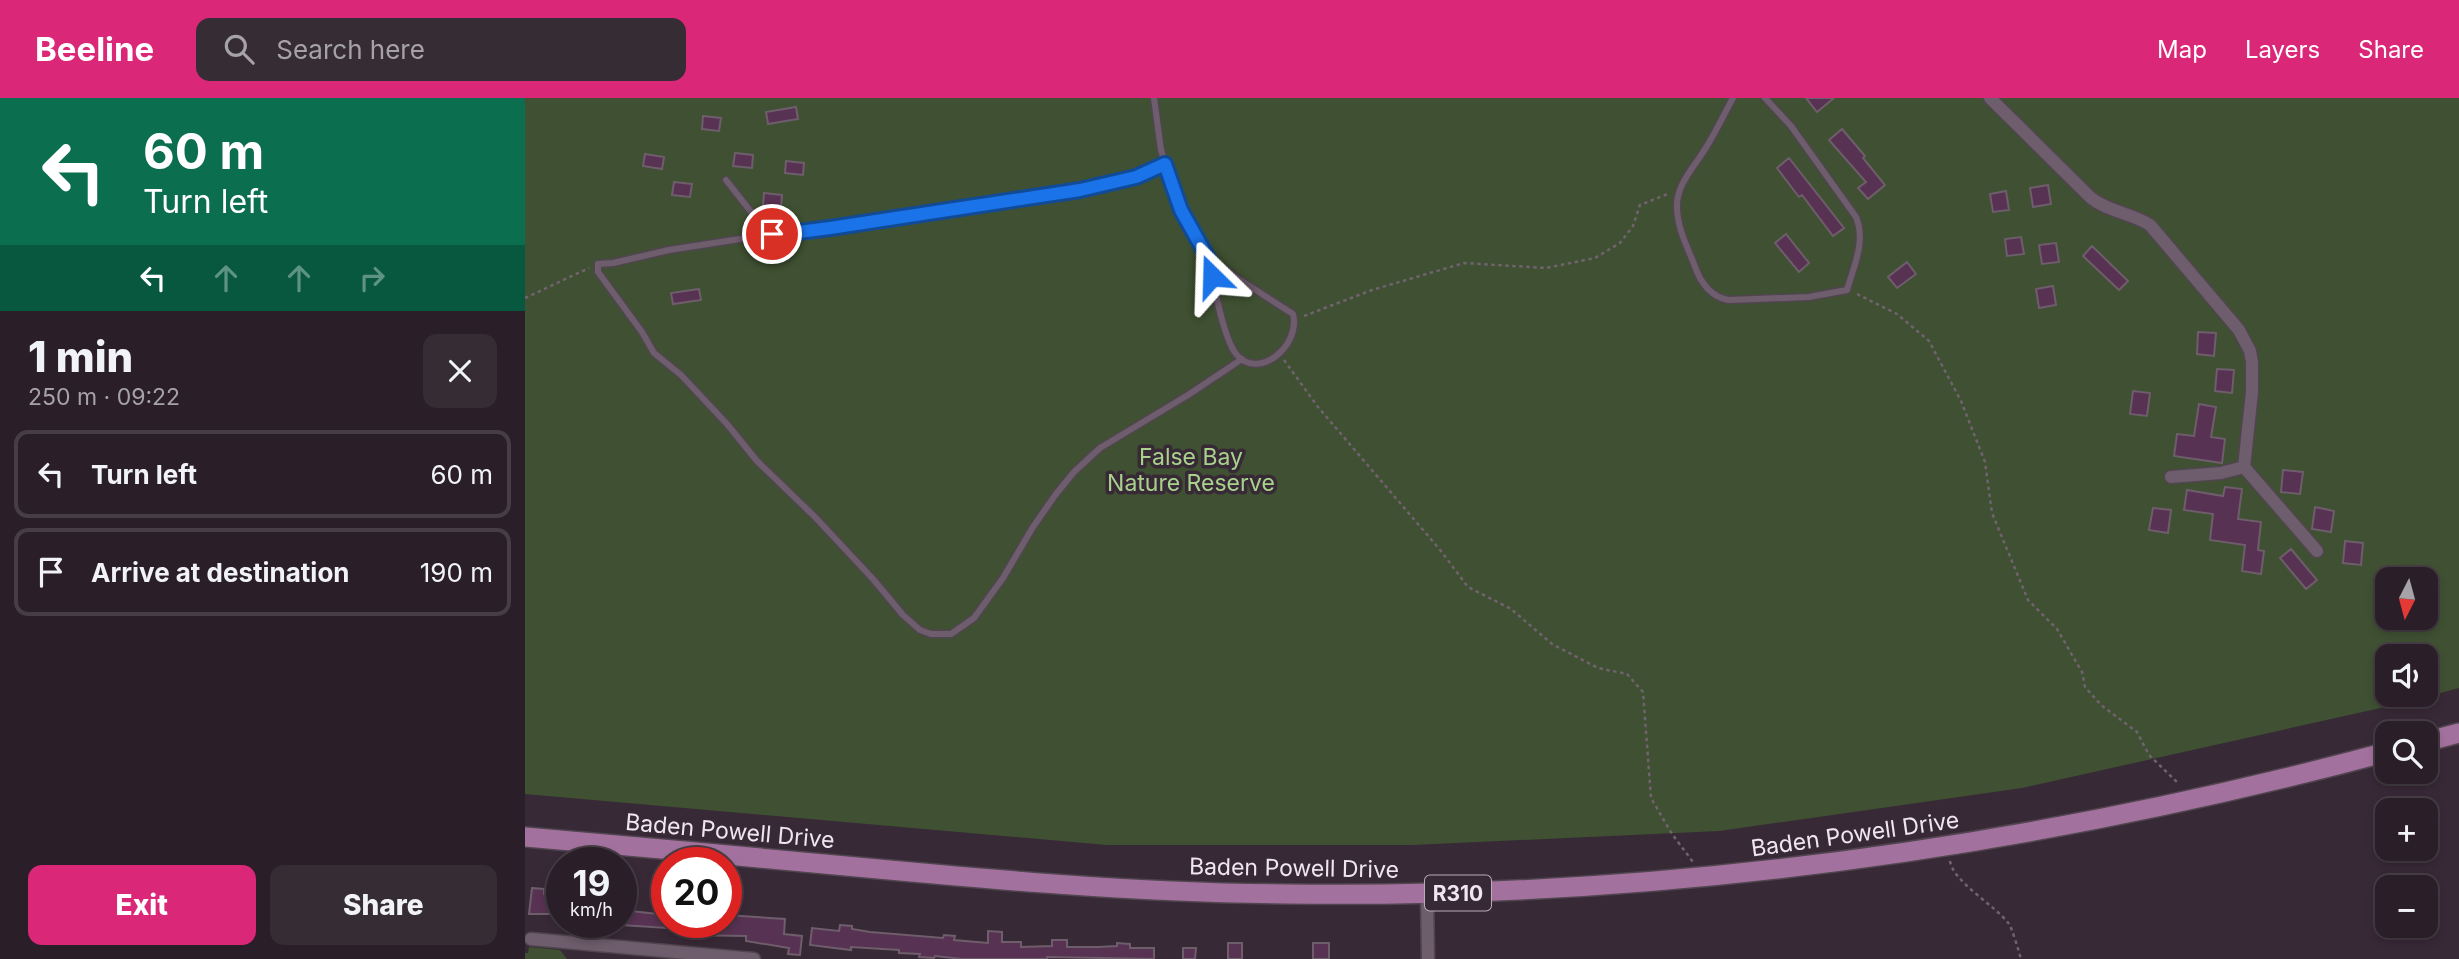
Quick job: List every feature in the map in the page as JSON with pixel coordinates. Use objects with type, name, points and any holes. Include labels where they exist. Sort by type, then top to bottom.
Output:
[{"type":"main road","points":[[2438,739],[2459,734]]},
{"type":"main road","name":"Baden Powell Drive","points":[[525,837],[1069,885],[1281,894],[1427,894],[1596,887],[1839,862],[1947,847],[2092,822],[2186,802],[2375,755]]},
{"type":"street","points":[[1990,98],[2091,198],[2111,211],[2133,216],[2150,225],[2239,330],[2250,351],[2253,376],[2244,467],[2317,551]]},
{"type":"street","points":[[2171,477],[2244,467]]},
{"type":"street","points":[[1427,894],[1428,959]]},
{"type":"street","points":[[531,939],[729,959],[754,959]]},
{"type":"street","points":[[578,959],[580,944]]},
{"type":"lane","points":[[1154,98],[1165,164],[1181,210],[1209,260],[1220,312],[1232,347],[1242,359],[1252,363],[1280,355],[1290,340],[1293,314],[1209,260]]},
{"type":"lane","points":[[1733,98],[1680,189],[1676,205],[1682,234],[1701,280],[1717,297],[1729,300],[1809,297],[1847,290],[1860,244],[1860,226],[1791,126],[1765,98]]},
{"type":"lane","points":[[1165,164],[1136,177],[1091,188],[680,248],[598,264],[598,272],[654,353],[681,375],[757,461],[824,527],[903,615],[921,630],[931,634],[951,634],[974,618],[1003,578],[1056,494],[1074,472],[1100,448],[1242,359]]},
{"type":"lane","points":[[726,180],[760,225],[772,234]]},
{"type":"path","points":[[1294,319],[1372,290],[1464,262],[1546,268],[1595,258],[1620,243],[1633,226],[1640,205],[1680,189]]},
{"type":"path","points":[[525,298],[598,264]]},
{"type":"path","points":[[1847,290],[1897,314],[1929,341],[1961,401],[1985,462],[1992,513],[2028,600],[2057,629],[2082,672],[2085,687],[2101,705],[2137,732],[2149,755],[2180,785],[2186,802]]},
{"type":"path","points":[[1280,355],[1318,407],[1441,551],[1468,587],[1511,609],[1552,644],[1598,668],[1626,674],[1643,692],[1651,798],[1672,834],[1704,877]]},
{"type":"path","points":[[1947,847],[1951,868],[2000,913],[2011,927],[2015,947],[2021,959]]},
{"type":"green space","name":"False Bay Nature Reserve","points":[[525,98],[2459,98],[2459,688],[2438,694],[2438,644],[2375,644],[2375,707],[2385,707],[2022,788],[1719,831],[1412,845],[1107,845],[525,794]]},
{"type":"green space","points":[[529,947],[560,950],[567,959],[525,959]]},
{"type":"building","points":[[1806,98],[1834,98],[1817,112]]},
{"type":"building","points":[[796,107],[798,119],[768,124],[766,112]]},
{"type":"building","points":[[703,116],[721,118],[719,131],[702,129]]},
{"type":"building","points":[[1842,129],[1885,185],[1868,199],[1858,188],[1866,182],[1829,140]]},
{"type":"building","points":[[735,153],[753,155],[752,168],[733,166]]},
{"type":"building","points":[[645,154],[664,157],[662,169],[643,166]]},
{"type":"building","points":[[1789,158],[1844,228],[1833,236],[1802,195],[1799,197],[1777,168]]},
{"type":"building","points":[[786,161],[804,163],[803,175],[785,173]]},
{"type":"building","points":[[674,182],[692,184],[690,197],[672,195]]},
{"type":"building","points":[[2048,185],[2051,204],[2033,207],[2030,188]]},
{"type":"building","points":[[2006,191],[2009,210],[1993,212],[1990,194]]},
{"type":"building","points":[[764,193],[782,195],[781,207],[763,206]]},
{"type":"building","points":[[1786,234],[1809,263],[1799,272],[1775,243]]},
{"type":"building","points":[[2021,237],[2024,254],[2007,256],[2005,239]]},
{"type":"building","points":[[2056,243],[2059,262],[2042,264],[2039,245]]},
{"type":"building","points":[[2092,246],[2128,281],[2119,290],[2083,256]]},
{"type":"building","points":[[1907,262],[1916,274],[1897,288],[1888,277]]},
{"type":"building","points":[[2053,286],[2056,305],[2039,308],[2036,289]]},
{"type":"building","points":[[699,289],[701,300],[673,304],[671,293]]},
{"type":"building","points":[[2198,332],[2216,333],[2214,356],[2197,354]]},
{"type":"building","points":[[2217,369],[2234,370],[2232,393],[2215,391]]},
{"type":"building","points":[[2133,391],[2150,393],[2147,416],[2130,414]]},
{"type":"building","points":[[2199,404],[2216,407],[2211,437],[2225,439],[2222,463],[2174,456],[2177,434],[2194,436]]},
{"type":"building","points":[[2283,470],[2303,472],[2300,494],[2281,492]]},
{"type":"building","points":[[2225,487],[2242,489],[2238,519],[2261,522],[2258,550],[2264,551],[2261,574],[2242,571],[2245,545],[2210,540],[2213,514],[2184,510],[2187,490],[2223,496]]},
{"type":"building","points":[[2315,507],[2334,511],[2331,532],[2312,529]]},
{"type":"building","points":[[2153,508],[2171,510],[2168,533],[2149,530]]},
{"type":"building","points":[[2345,541],[2363,543],[2361,565],[2343,563]]},
{"type":"building","points":[[2291,549],[2317,580],[2306,589],[2280,558]]},
{"type":"building","points":[[532,888],[544,889],[546,914],[529,914]]},
{"type":"building","points":[[637,912],[651,913],[651,927],[637,926]]},
{"type":"building","points":[[742,916],[785,919],[784,934],[802,936],[800,955],[788,954],[789,948],[746,941],[746,936],[742,936]]},
{"type":"building","points":[[840,925],[870,932],[943,938],[944,935],[955,936],[954,940],[988,943],[988,931],[1002,932],[1002,942],[1021,942],[1021,947],[1052,946],[1052,940],[1067,940],[1067,947],[1130,944],[1130,948],[1154,948],[1154,959],[934,958],[899,953],[899,950],[851,947],[851,950],[810,945],[812,928],[839,931]]},
{"type":"building","points":[[1228,943],[1242,943],[1242,959],[1228,959]]},
{"type":"building","points":[[1313,943],[1329,943],[1329,959],[1313,959]]},
{"type":"building","points":[[1183,948],[1196,948],[1195,959],[1183,959]]},
{"type":"route","points":[[772,234],[901,218],[1080,190],[1136,177],[1165,164],[1181,210],[1209,260],[1212,276]]}]
